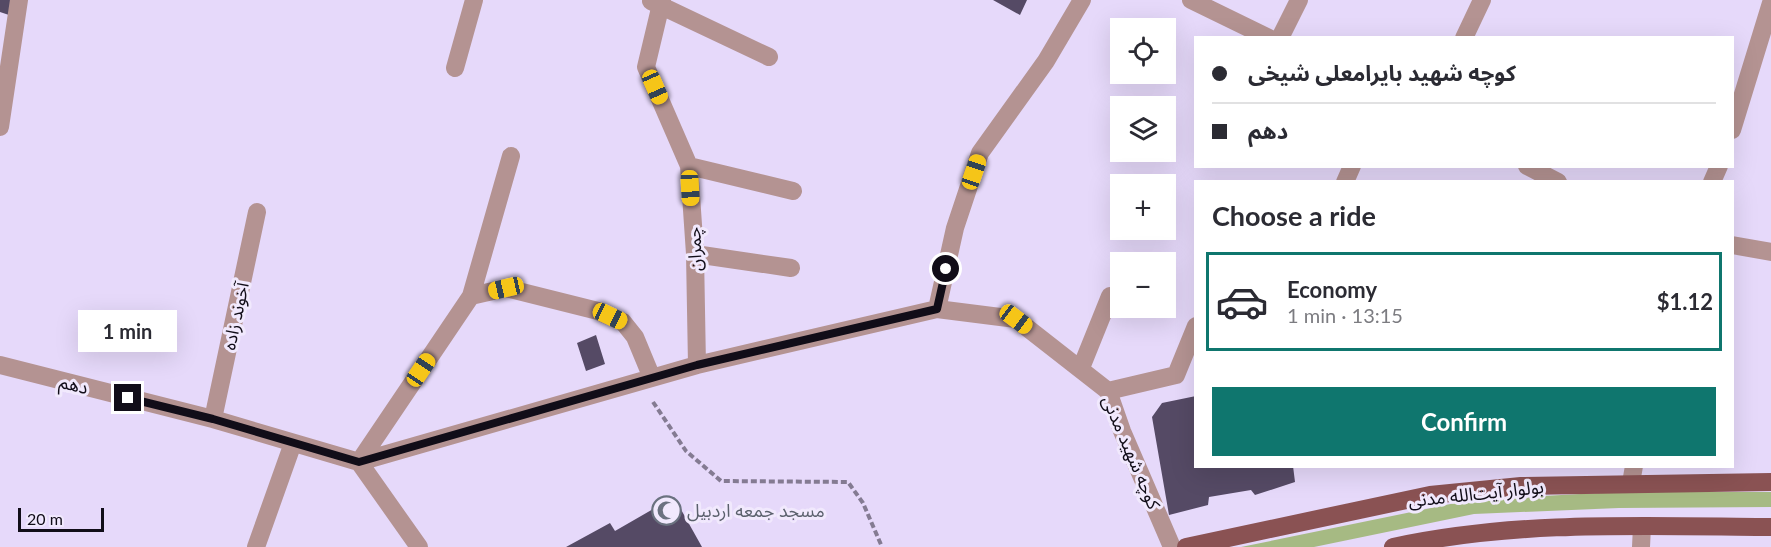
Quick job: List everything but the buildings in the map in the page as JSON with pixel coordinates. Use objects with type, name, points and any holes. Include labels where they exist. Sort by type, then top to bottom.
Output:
[{"type":"main road","name":"بولوار آیت‌الله مدنی","points":[[1186,547],[1430,495],[1632,475],[1771,482]]},
{"type":"main road","points":[[1393,547],[1437,537],[1523,529],[1642,526],[1771,528]]},
{"type":"street","points":[[0,127],[19,0]]},
{"type":"street","points":[[455,68],[474,0]]},
{"type":"street","points":[[937,309],[955,228],[980,153],[1046,61],[1082,0]]},
{"type":"street","points":[[1191,0],[1265,36]]},
{"type":"street","points":[[1281,36],[1299,0]]},
{"type":"street","points":[[1465,36],[1482,0]]},
{"type":"street","points":[[657,1],[769,57]]},
{"type":"street","name":"چمران","points":[[657,1],[646,67],[689,166],[695,254],[697,365]]},
{"type":"street","points":[[1734,124],[1768,27],[1770,1]]},
{"type":"street","points":[[419,547],[359,462],[471,296],[511,156]]},
{"type":"street","points":[[689,166],[793,191]]},
{"type":"street","points":[[1531,168],[1554,180]]},
{"type":"street","name":"آخوند زاده","points":[[213,419],[256,212]]},
{"type":"street","points":[[1734,245],[1771,252]]},
{"type":"street","points":[[695,254],[791,268]]},
{"type":"street","points":[[471,296],[506,288],[598,311],[615,318],[623,322],[635,337],[646,380]]},
{"type":"street","points":[[1081,368],[1110,296]]},
{"type":"street","name":"کوچه شهید مدنی","points":[[359,462],[697,365],[937,309],[1016,319],[1108,391],[1122,431],[1172,547]]},
{"type":"street","points":[[1108,391],[1176,375],[1194,331]]},
{"type":"street","name":"دهم","points":[[0,365],[213,419],[359,462]]},
{"type":"street","points":[[256,547],[293,443]]},
{"type":"street","points":[[1641,547],[1642,526]]},
{"type":"path","points":[[646,380],[686,451],[721,481],[848,482],[863,503],[882,547]]},
{"type":"green space","points":[[1618,492],[1771,492],[1771,507],[1619,508],[1474,514],[1314,547],[1241,547],[1470,500]]},
{"type":"place","name":"مسجد جمعه اردبیل","points":[[666,510]]},
{"type":"route","points":[[128,398],[213,419],[359,462],[697,365],[937,309],[946,269]]}]
